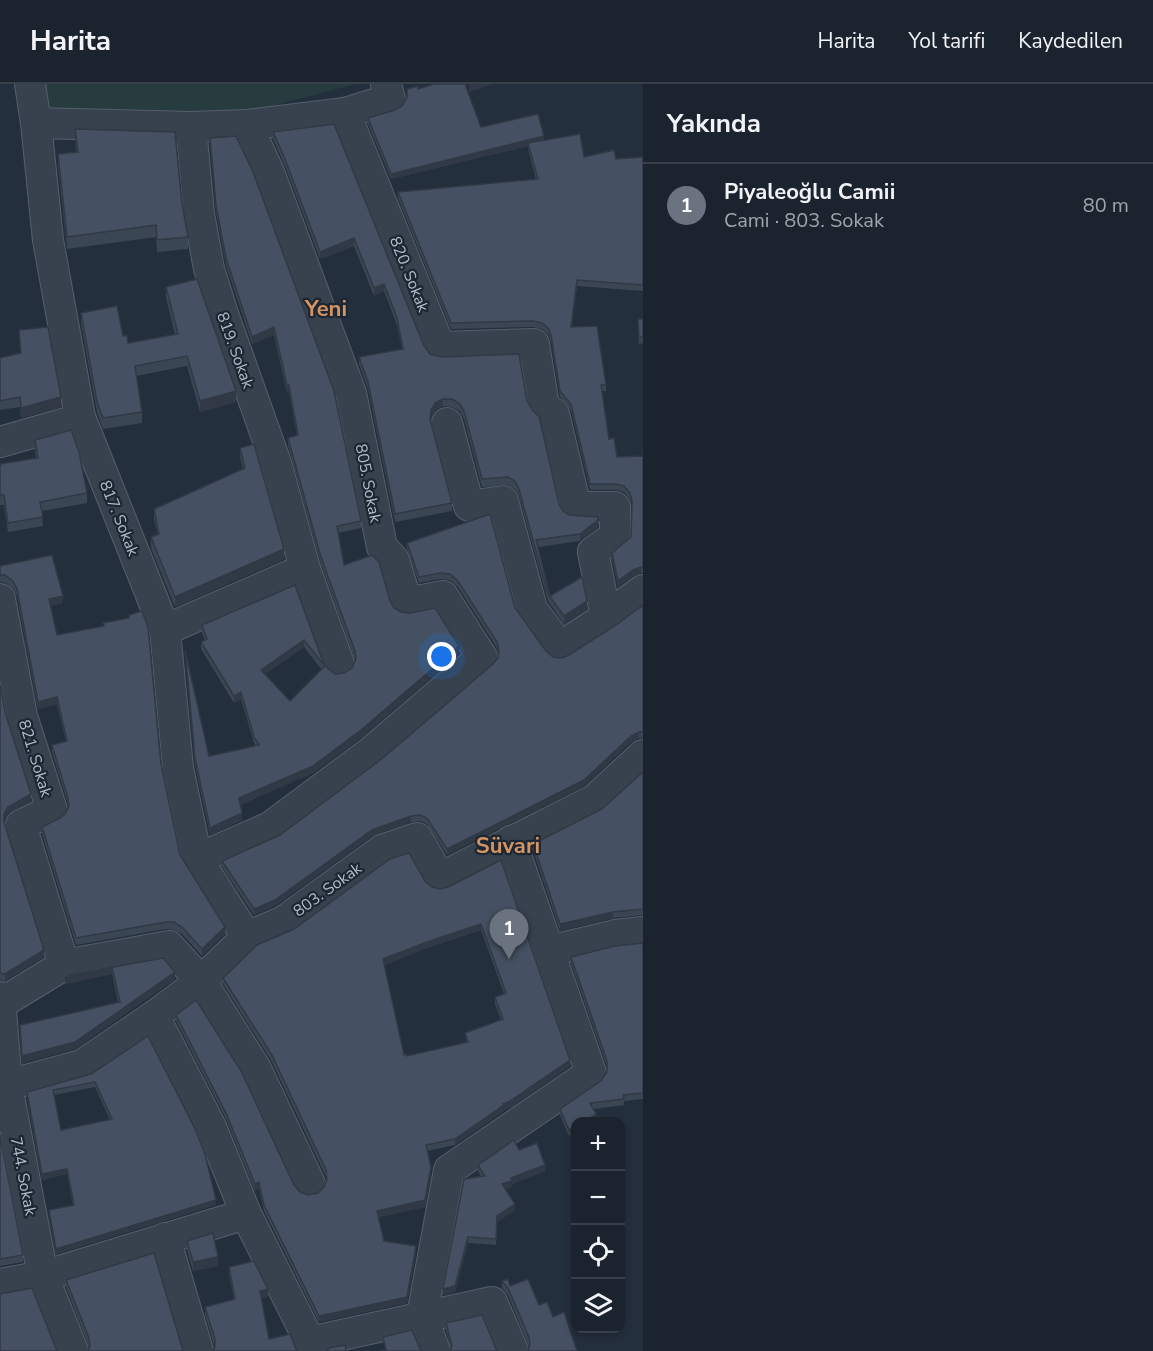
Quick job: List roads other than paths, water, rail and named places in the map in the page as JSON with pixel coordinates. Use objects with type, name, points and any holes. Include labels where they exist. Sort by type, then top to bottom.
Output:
[{"type":"street","name":"817. Sokak","points":[[30,84],[48,240],[80,417],[165,630],[178,768],[197,859],[247,937]]},
{"type":"street","points":[[36,123],[191,127],[247,125],[345,113],[390,99],[386,84]]},
{"type":"street","name":"820. Sokak","points":[[345,113],[440,347],[534,344],[544,406],[554,414],[576,507],[615,507],[615,536],[593,552],[606,617]]},
{"type":"street","name":"805. Sokak","points":[[197,859],[270,826],[372,751],[482,657],[443,596],[407,603],[394,560],[382,547],[351,393],[269,172],[247,125]]},
{"type":"street","name":"819. Sokak","points":[[191,127],[199,214],[209,269],[276,463],[305,568],[339,664]]},
{"type":"street","points":[[0,442],[80,417]]},
{"type":"street","points":[[447,423],[469,506],[503,501],[532,609],[560,648],[643,590]]},
{"type":"street","points":[[165,630],[305,568]]},
{"type":"street","name":"821. Sokak","points":[[0,599],[22,716],[52,810],[10,829],[64,965]]},
{"type":"street","name":"803. Sokak","points":[[3,1086],[82,1065],[201,981],[247,937],[284,921],[382,850],[417,838],[440,878],[594,800],[643,755]]},
{"type":"street","points":[[435,1351],[422,1316],[449,1170],[591,1073],[511,841]]},
{"type":"street","points":[[549,951],[622,934]]},
{"type":"street","points":[[1,1002],[64,965],[169,945],[201,981],[256,1070],[310,1184]]},
{"type":"street","name":"744. Sokak","points":[[1,1002],[3,1086],[44,1276],[73,1351]]},
{"type":"street","points":[[154,1016],[211,1127],[246,1214],[311,1346],[422,1316],[492,1302],[513,1351]]},
{"type":"street","points":[[0,1284],[44,1276],[246,1214]]},
{"type":"street","points":[[165,1238],[198,1351]]},
{"type":"place","name":"Piyaleoğlu Camii","points":[[509,959]]},
{"type":"district","name":"Yeni","points":[[326,308]]},
{"type":"district","name":"Süvari","points":[[508,845]]}]
